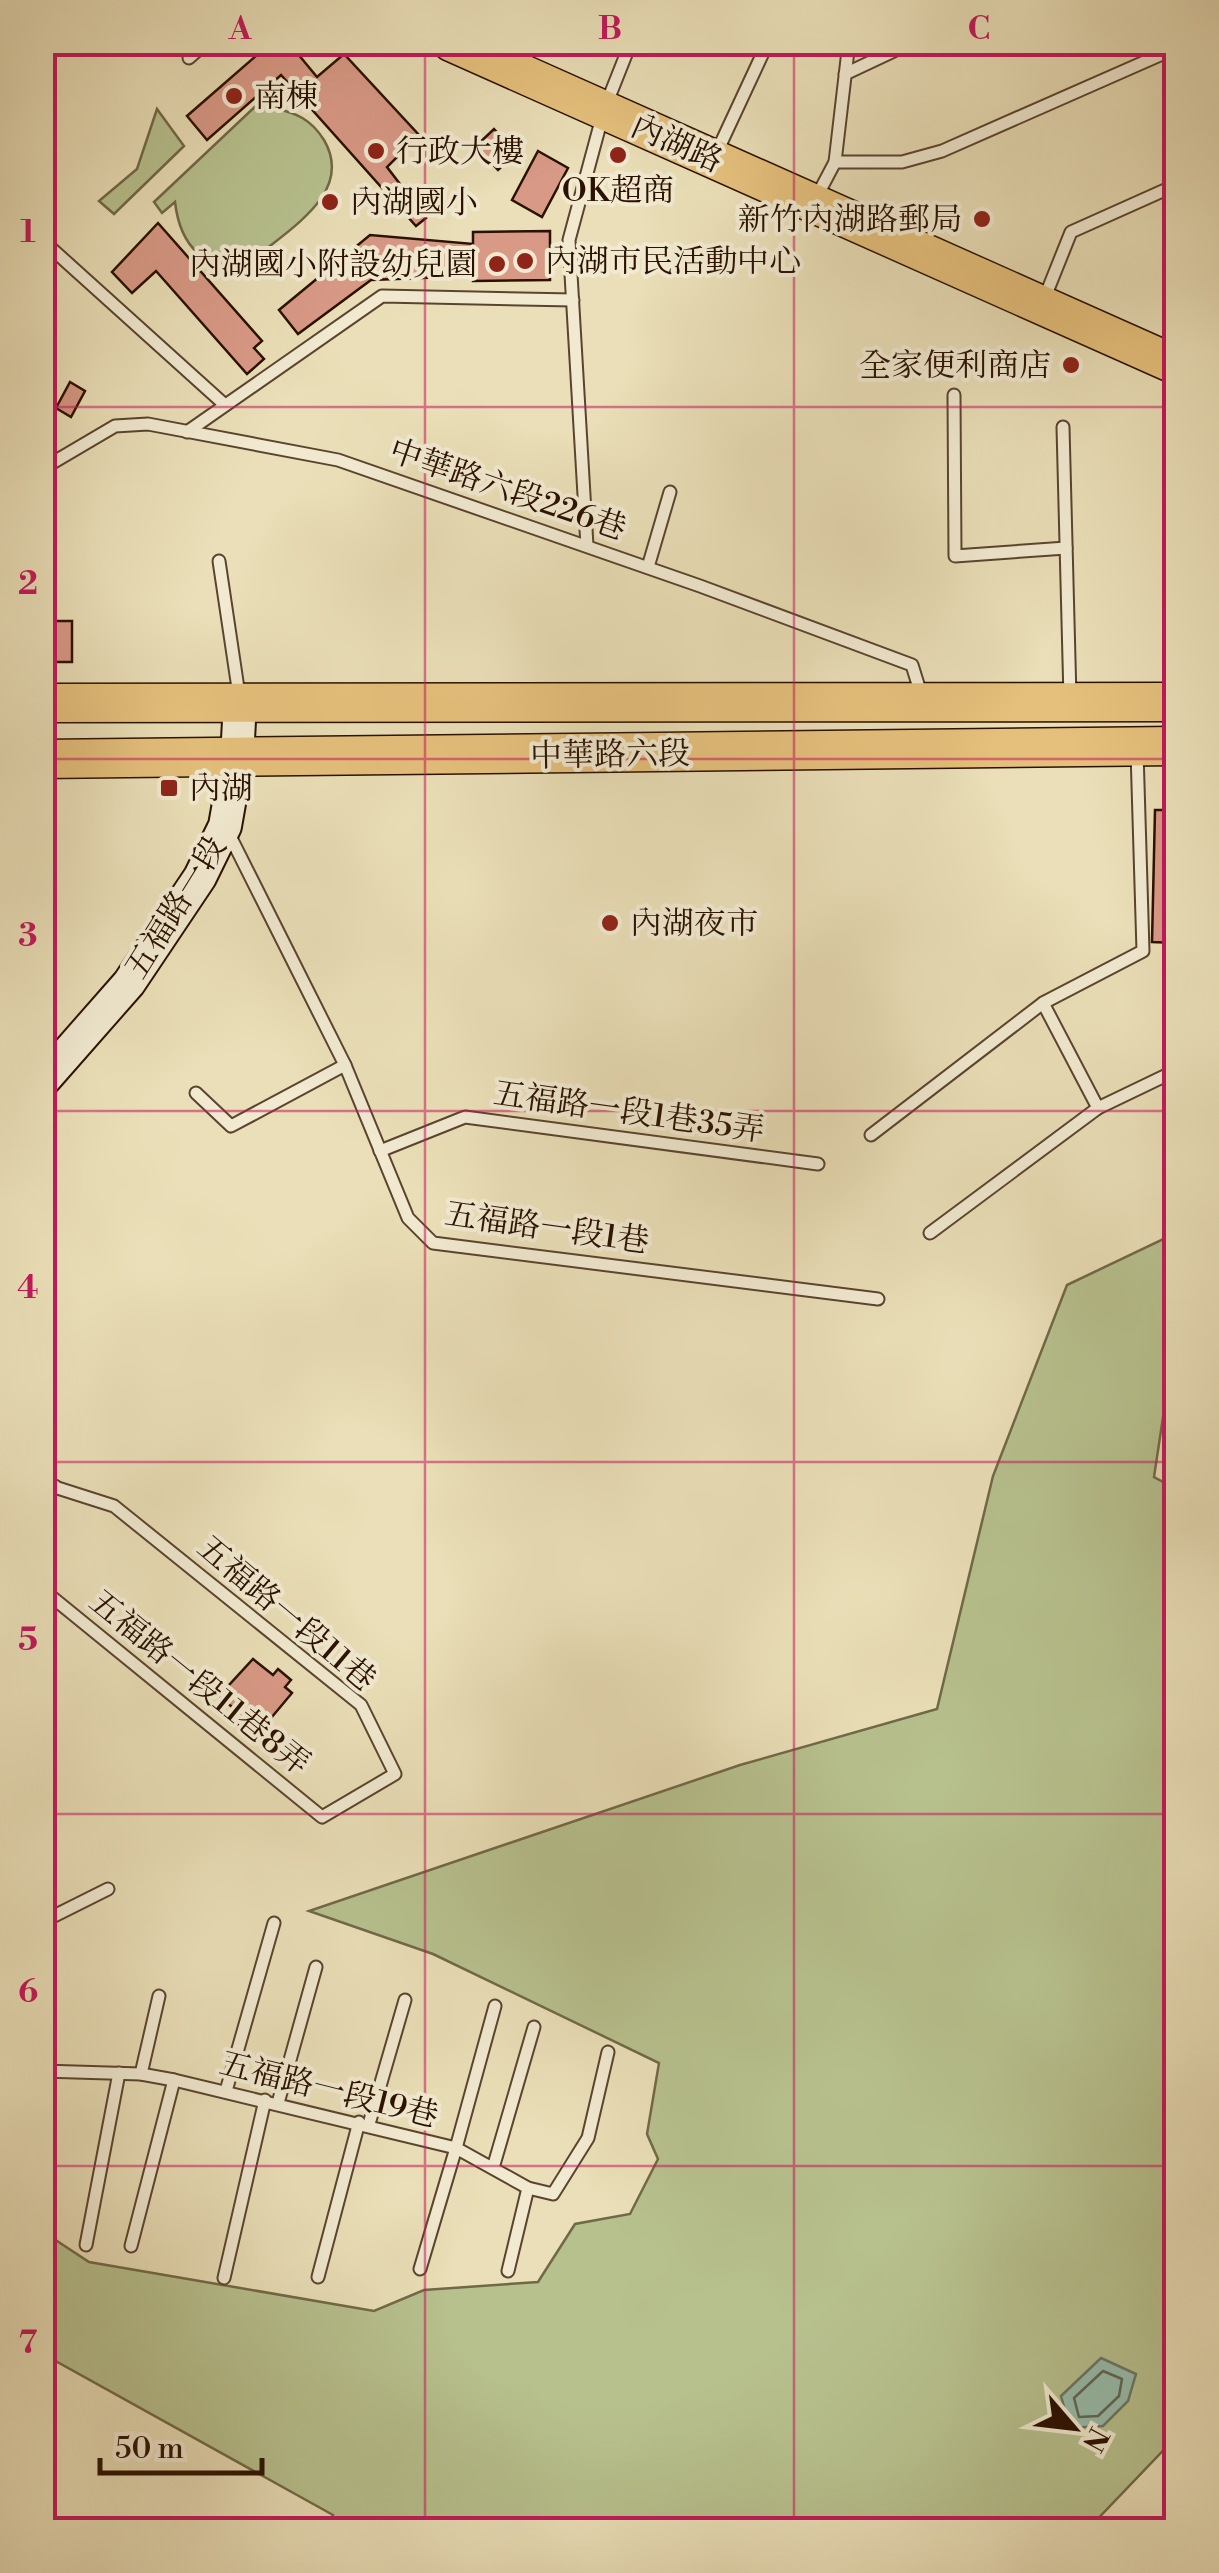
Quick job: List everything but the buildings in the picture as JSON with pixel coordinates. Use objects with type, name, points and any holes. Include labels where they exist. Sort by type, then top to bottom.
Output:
[{"type":"main road","name":"內湖路","points":[[452,42],[1176,365]]},
{"type":"main road","name":"五福路一段","points":[[42,1082],[129,983],[200,877],[225,826],[237,758],[240,702]]},
{"type":"main road","name":"中華路六段","points":[[42,703],[1176,702]]},
{"type":"main road","name":"中華路六段","points":[[42,760],[1176,746]]},
{"type":"lane","points":[[189,58],[207,42]]},
{"type":"lane","points":[[586,546],[569,240],[604,110],[631,42]]},
{"type":"lane","points":[[713,160],[768,42]]},
{"type":"lane","points":[[813,204],[835,162],[849,42]]},
{"type":"lane","points":[[845,74],[913,42]]},
{"type":"lane","points":[[835,162],[902,162],[942,151],[1176,48]]},
{"type":"lane","points":[[1042,305],[1071,232],[1176,185]]},
{"type":"lane","points":[[42,240],[224,405]]},
{"type":"lane","points":[[187,432],[382,296],[572,300]]},
{"type":"lane","points":[[954,395],[954,556],[1066,548]]},
{"type":"lane","name":"中華路六段226巷","points":[[42,470],[115,426],[148,424],[338,460],[648,567],[912,666],[924,705]]},
{"type":"lane","points":[[1063,428],[1070,704]]},
{"type":"lane","points":[[648,567],[670,492]]},
{"type":"lane","points":[[219,560],[240,702]]},
{"type":"lane","points":[[870,1134],[1043,1003],[1143,951],[1137,747]]},
{"type":"lane","name":"五福路一段1巷","points":[[225,826],[345,1066],[408,1218],[433,1243],[878,1298]]},
{"type":"lane","points":[[1043,1003],[1098,1108]]},
{"type":"lane","points":[[196,1093],[231,1126],[345,1066]]},
{"type":"lane","points":[[930,1233],[1098,1108],[1175,1071]]},
{"type":"lane","name":"五福路一段1巷35弄","points":[[380,1152],[465,1116],[818,1164]]},
{"type":"lane","points":[[42,1502],[49,1485]]},
{"type":"lane","name":"五福路一段11巷","points":[[49,1485],[114,1506],[361,1705],[395,1774],[322,1817]]},
{"type":"lane","name":"五福路一段11巷8弄","points":[[42,1589],[322,1817]]},
{"type":"lane","points":[[42,1922],[108,1889]]},
{"type":"lane","points":[[226,2091],[274,1923]]},
{"type":"lane","points":[[224,2278],[272,2102],[316,1967]]},
{"type":"lane","points":[[141,2074],[159,1996]]},
{"type":"lane","points":[[318,2277],[405,2000]]},
{"type":"lane","name":"五福路一段19巷","points":[[42,2070],[141,2074],[174,2080],[456,2148],[494,2006]]},
{"type":"lane","points":[[493,2168],[534,2027]]},
{"type":"lane","points":[[420,2269],[456,2148],[528,2188],[553,2194],[588,2138],[608,2052]]},
{"type":"lane","points":[[86,2245],[119,2073]]},
{"type":"lane","points":[[132,2246],[174,2080]]},
{"type":"lane","points":[[508,2271],[528,2188]]},
{"type":"shaded area","points":[[279,84],[290,94],[274,108],[302,118],[319,133],[331,159],[331,177],[313,208],[253,260],[222,264],[209,260],[189,244],[175,202],[162,213],[154,202]]},
{"type":"shaded area","points":[[157,109],[184,146],[114,214],[99,201],[137,169]]},
{"type":"shaded area","points":[[1176,1233],[1176,1331],[1154,1477],[1176,1489],[1176,2437],[1087,2530],[328,2530],[333,2515],[43,2354],[42,2231],[89,2262],[374,2311],[424,2290],[538,2282],[575,2224],[630,2214],[658,2159],[647,2134],[659,2063],[433,1954],[309,1911],[740,1765],[937,1709],[993,1476],[1067,1285]]},
{"type":"water","points":[[1101,2358],[1136,2374],[1128,2401],[1103,2426],[1070,2428],[1061,2396]]},
{"type":"place","name":"南棟","points":[[234,96]]},
{"type":"place","name":"行政大樓","points":[[376,151]]},
{"type":"place","name":"OK超商","points":[[618,155]]},
{"type":"place","name":"內湖國小","points":[[330,202]]},
{"type":"place","name":"新竹內湖路郵局","points":[[982,219]]},
{"type":"place","name":"內湖市民活動中心","points":[[525,261]]},
{"type":"place","name":"內湖國小附設幼兒園","points":[[497,264]]},
{"type":"place","name":"全家便利商店","points":[[1071,365]]},
{"type":"place","name":"內湖","points":[[169,788]]},
{"type":"place","name":"內湖夜市","points":[[610,923]]}]
